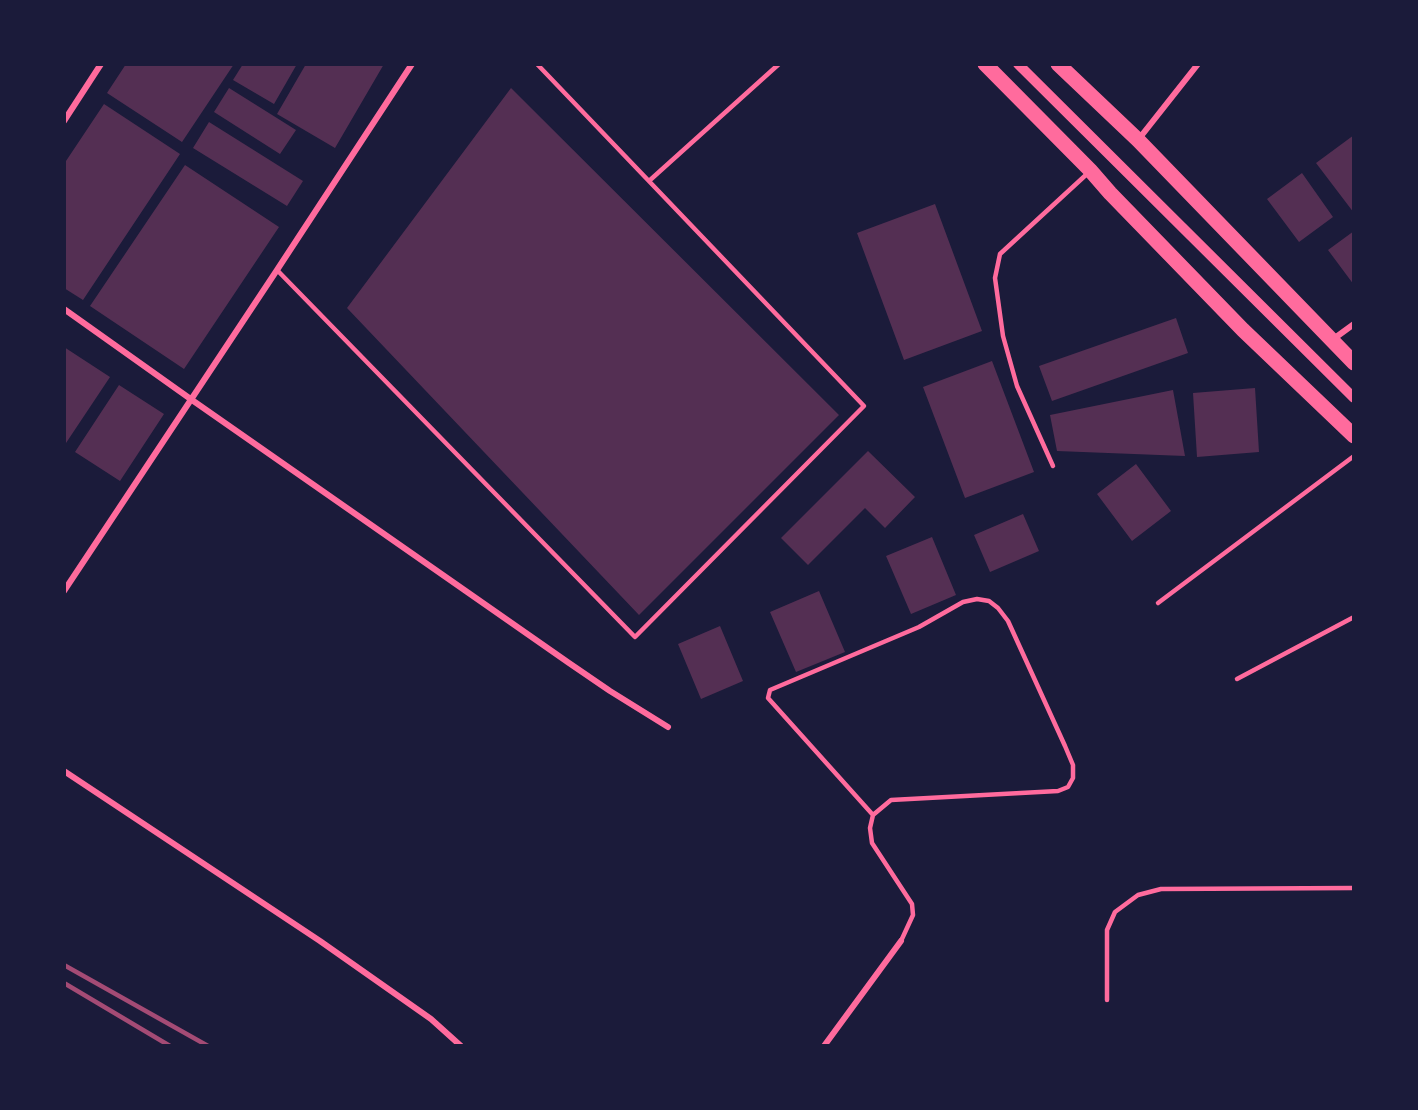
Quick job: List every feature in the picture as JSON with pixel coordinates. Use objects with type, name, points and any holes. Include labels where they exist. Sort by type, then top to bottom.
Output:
[{"type":"main road","points":[[985,64],[1243,330],[1353,436]]},
{"type":"main road","points":[[1058,64],[1138,140],[1353,363]]},
{"type":"street","points":[[64,121],[101,64]]},
{"type":"street","points":[[64,591],[412,64]]},
{"type":"street","points":[[1018,64],[1353,398]]},
{"type":"street","points":[[1138,140],[1198,64]]},
{"type":"street","points":[[64,309],[610,691],[668,727]]},
{"type":"street","points":[[1331,340],[1353,324]]},
{"type":"street","points":[[64,771],[320,942],[431,1019],[461,1046]]},
{"type":"street","points":[[824,1046],[901,941]]},
{"type":"lane","points":[[278,270],[635,637],[864,406],[537,64]]},
{"type":"lane","points":[[649,182],[779,64]]},
{"type":"lane","points":[[1053,466],[1017,386],[1003,336],[995,278],[1000,254],[1090,170]]},
{"type":"lane","points":[[1158,603],[1353,456]]},
{"type":"lane","points":[[873,815],[768,698],[770,690],[919,627],[963,602],[977,599],[989,601],[1008,621],[1073,765],[1073,778],[1068,788],[1058,791],[891,800],[873,815],[870,828],[872,843],[912,904],[913,915],[901,941]]},
{"type":"lane","points":[[1237,679],[1353,617]]},
{"type":"lane","points":[[1107,1000],[1107,930],[1115,912],[1138,895],[1161,889],[1353,888]]},
{"type":"building","points":[[126,64],[234,64],[182,142],[107,93]]},
{"type":"building","points":[[243,64],[297,64],[274,104],[233,80]]},
{"type":"building","points":[[306,64],[384,64],[335,148],[277,114]]},
{"type":"building","points":[[229,88],[296,130],[280,154],[214,112]]},
{"type":"building","points":[[511,88],[839,415],[639,615],[347,308]]},
{"type":"building","points":[[104,104],[180,154],[83,300],[64,288],[64,164]]},
{"type":"building","points":[[209,122],[303,181],[287,206],[193,148]]},
{"type":"building","points":[[1354,135],[1354,213],[1316,163]]},
{"type":"building","points":[[185,165],[279,227],[184,369],[90,306]]},
{"type":"building","points":[[1302,173],[1333,217],[1299,242],[1267,199]]},
{"type":"building","points":[[935,204],[982,331],[904,360],[857,233]]},
{"type":"building","points":[[1354,231],[1354,285],[1328,250]]},
{"type":"building","points":[[1176,318],[1188,353],[1052,401],[1039,366]]},
{"type":"building","points":[[64,347],[110,377],[64,446]]},
{"type":"building","points":[[992,361],[1034,472],[965,498],[923,387]]},
{"type":"building","points":[[119,385],[164,414],[120,481],[75,452]]},
{"type":"building","points":[[1255,388],[1259,452],[1197,457],[1193,393]]},
{"type":"building","points":[[1173,390],[1185,456],[1057,451],[1050,415]]},
{"type":"building","points":[[868,451],[915,497],[885,528],[865,508],[808,565],[781,538]]},
{"type":"building","points":[[1136,464],[1171,511],[1132,541],[1097,494]]},
{"type":"building","points":[[1023,514],[1039,551],[990,572],[974,535]]},
{"type":"building","points":[[932,537],[956,595],[911,614],[886,556]]},
{"type":"building","points":[[819,591],[845,652],[796,672],[770,612]]},
{"type":"building","points":[[720,626],[743,681],[701,699],[678,644]]},
{"type":"railway","points":[[64,965],[208,1046]]},
{"type":"railway","points":[[64,983],[170,1046]]}]
